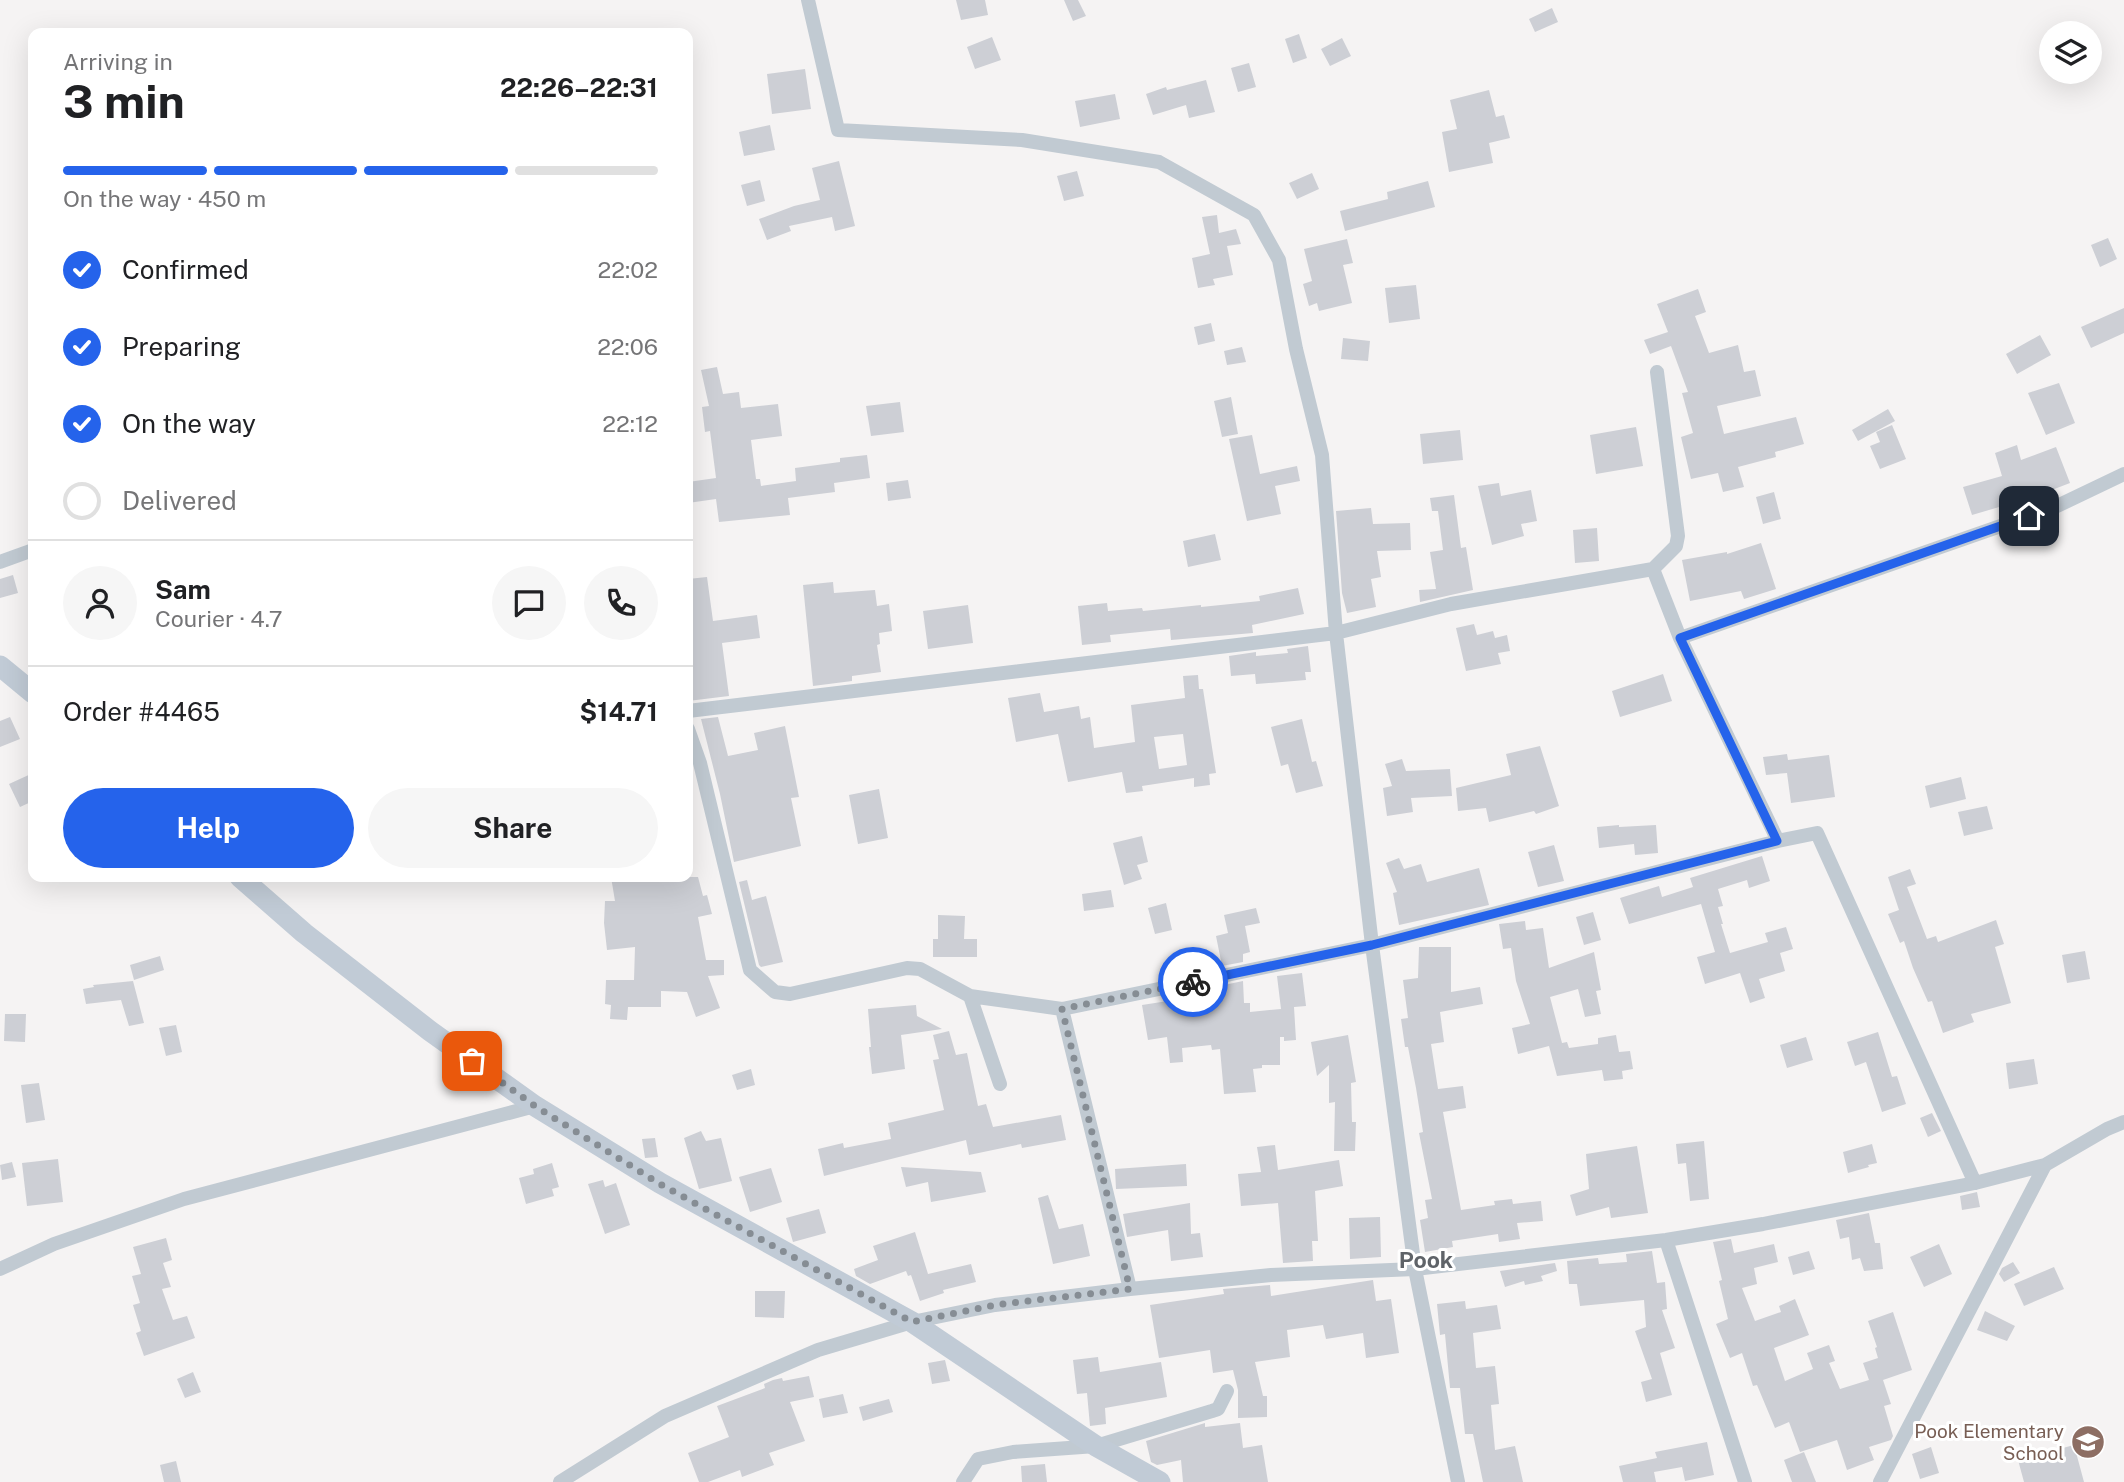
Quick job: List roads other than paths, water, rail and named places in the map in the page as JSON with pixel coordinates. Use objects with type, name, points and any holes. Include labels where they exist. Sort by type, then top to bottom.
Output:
[{"type":"street","points":[[808,0],[838,130],[1022,140],[1159,162],[1254,215],[1279,260],[1296,349],[1322,455],[1336,633],[1372,945],[1415,1269],[1458,1482]]},
{"type":"street","points":[[693,710],[1336,633],[1451,604],[1653,569],[1676,546],[1678,536],[1657,372]]},
{"type":"street","points":[[1680,638],[2054,507],[2124,474]]},
{"type":"street","points":[[0,562],[28,552]]},
{"type":"street","points":[[1653,569],[1680,638],[1777,841]]},
{"type":"street","points":[[0,666],[28,689]]},
{"type":"street","points":[[693,743],[700,762],[750,970],[765,986],[775,992],[790,994],[907,968],[920,969],[970,996],[1062,1009],[1372,945],[1817,832],[1975,1183]]},
{"type":"street","points":[[246,882],[304,933],[377,990],[535,1106],[660,1184],[912,1322],[1096,1446],[1160,1482]]},
{"type":"street","points":[[970,996],[1000,1084]]},
{"type":"street","points":[[1062,1009],[1130,1289]]},
{"type":"street","points":[[0,1269],[54,1244],[184,1199],[535,1106]]},
{"type":"street","points":[[560,1482],[665,1416],[818,1350],[912,1322],[995,1305],[1130,1289],[1271,1275],[1415,1269],[1666,1240],[1763,1224],[1975,1183],[2045,1165],[2124,1122]]},
{"type":"street","points":[[1880,1482],[2045,1165]]},
{"type":"street","points":[[1666,1240],[1745,1482]]},
{"type":"street","points":[[963,1482],[978,1459],[1013,1452],[1096,1446],[1218,1409],[1227,1391]]},
{"type":"place","name":"Pook Elementary School","points":[[2088,1442]]},
{"type":"district","name":"Pook","points":[[1426,1259]]}]
